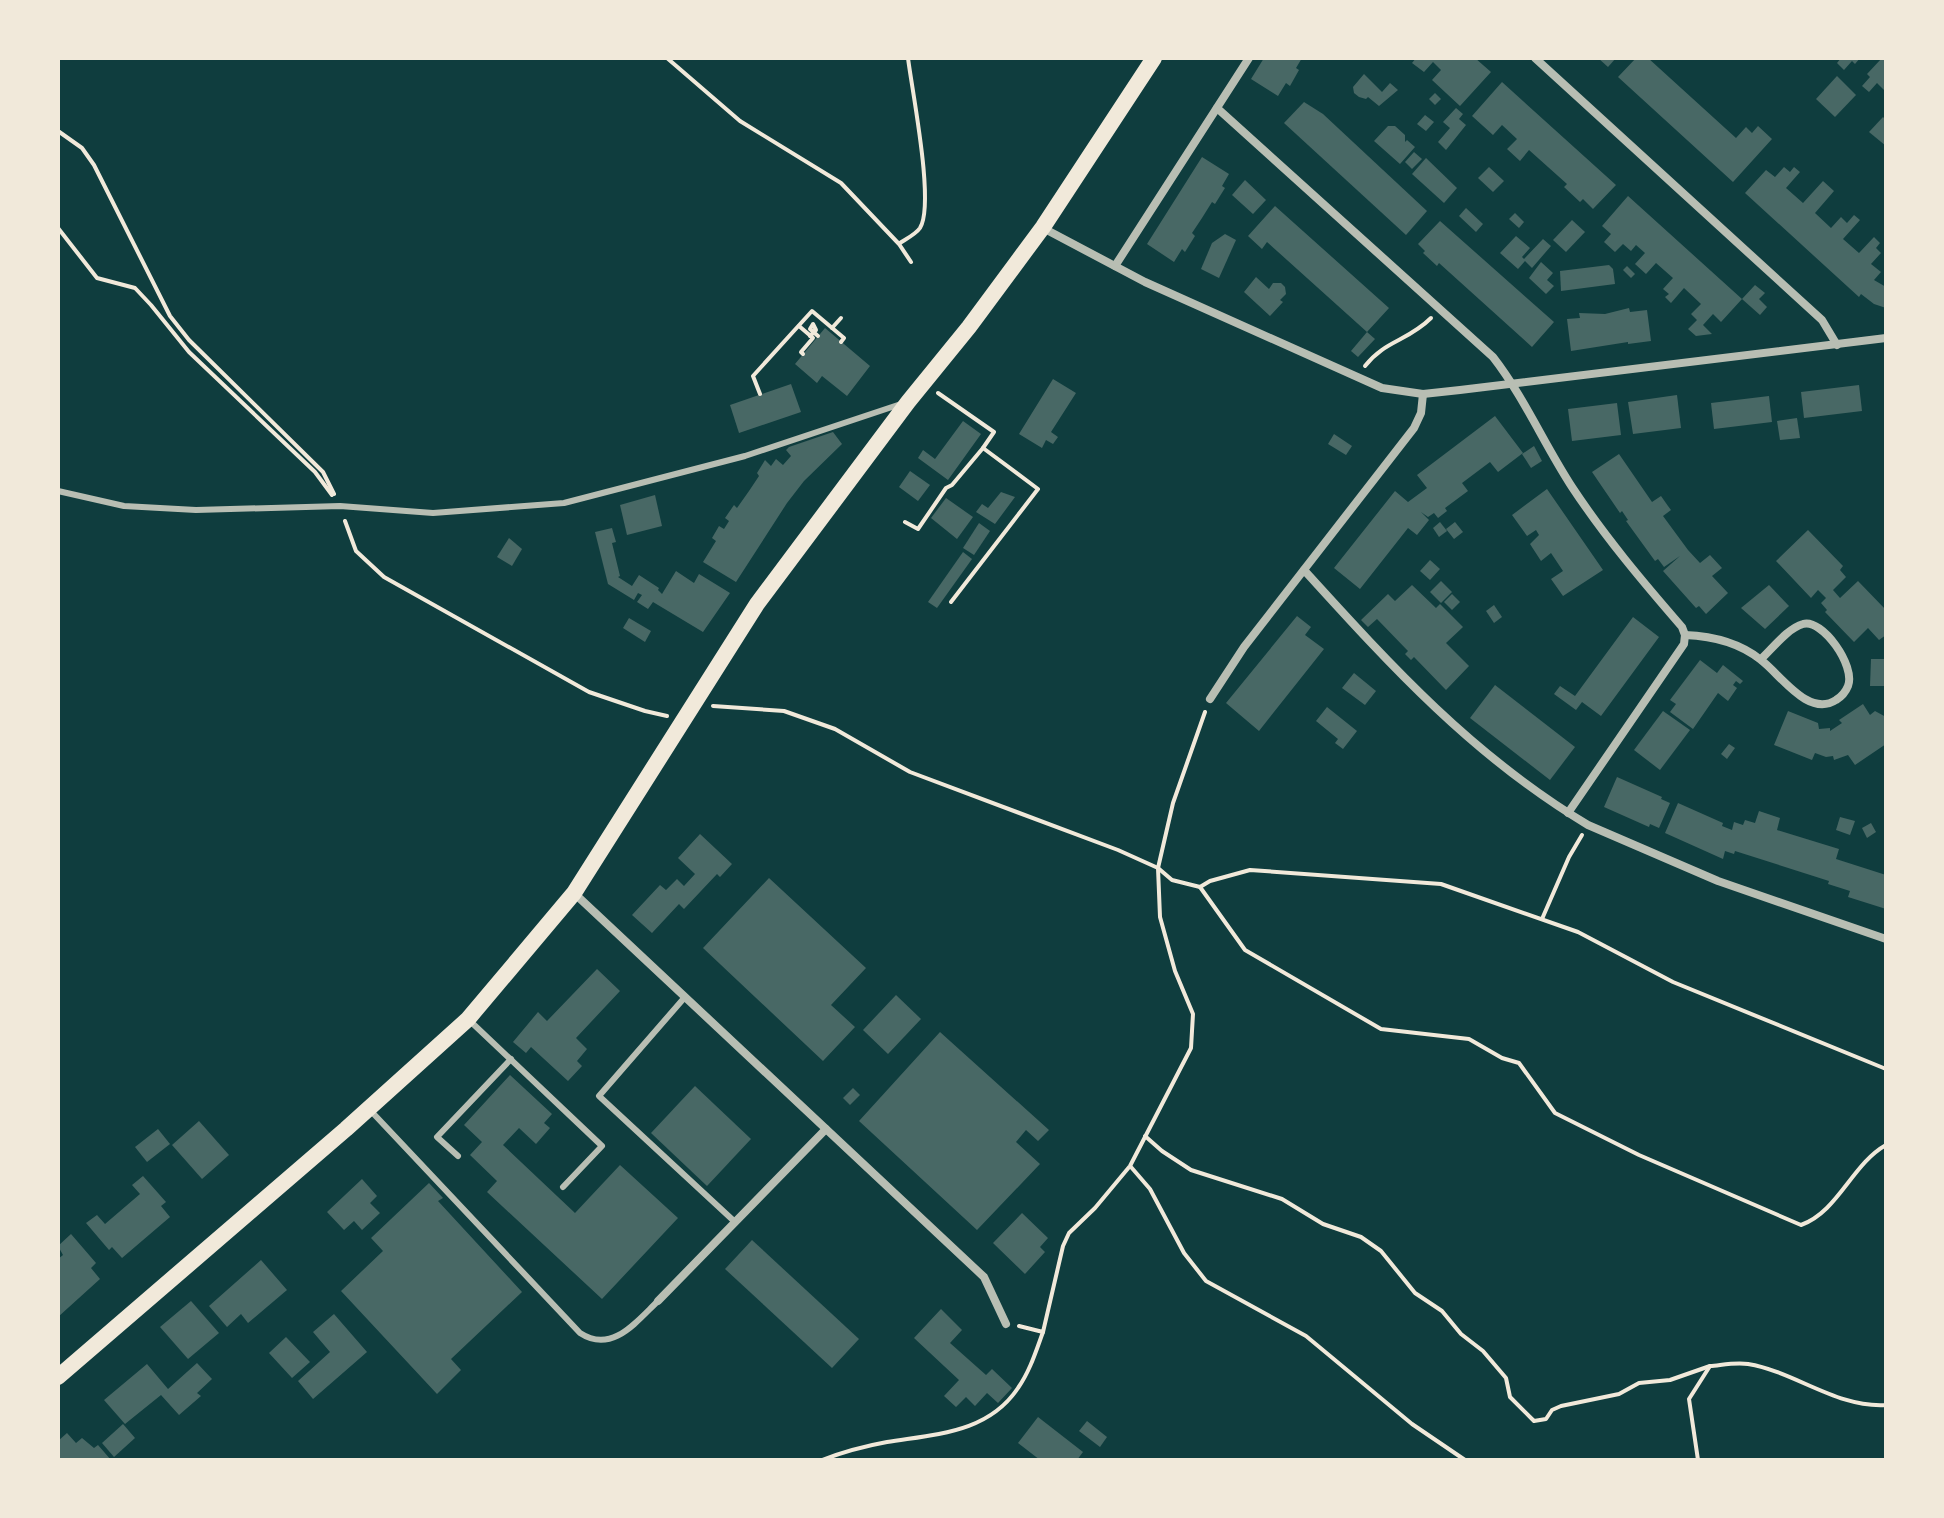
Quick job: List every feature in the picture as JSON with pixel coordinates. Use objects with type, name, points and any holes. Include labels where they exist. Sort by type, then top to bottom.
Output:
[{"type":"main road","points":[[58,1377],[369,1109],[468,1019],[574,893],[757,604],[1043,227],[1154,58]]},
{"type":"street","points":[[1115,266],[1249,58]]},
{"type":"street","points":[[1535,58],[1822,320],[1837,345]]},
{"type":"street","points":[[1217,108],[1493,357],[1514,384],[1572,486],[1603,532],[1682,627],[1684,644],[1568,813]]},
{"type":"street","points":[[1043,227],[1115,266],[1357,378],[1382,388],[1423,394],[1886,338]]},
{"type":"street","points":[[1210,699],[1244,647],[1414,428],[1421,413],[1423,394]]},
{"type":"street","points":[[1304,570],[1398,674],[1436,711],[1518,780],[1568,813],[1588,825],[1718,881],[1886,939]]},
{"type":"street","points":[[1685,635],[1728,642],[1761,659],[1773,674],[1818,705],[1832,703],[1848,686],[1850,672],[1845,657],[1815,624],[1806,622],[1797,627],[1761,659]]},
{"type":"street","points":[[574,893],[984,1277],[1006,1324]]},
{"type":"street","points":[[658,1301],[826,1129]]},
{"type":"lane","points":[[58,491],[124,506],[196,510],[340,506],[433,513],[564,503],[745,456],[908,402]]},
{"type":"lane","points":[[685,997],[599,1096],[735,1222]]},
{"type":"lane","points":[[468,1019],[602,1146],[563,1187]]},
{"type":"lane","points":[[458,1156],[437,1137],[511,1059]]},
{"type":"lane","points":[[369,1109],[580,1333],[592,1341],[610,1340],[626,1331],[658,1301]]},
{"type":"path","points":[[667,58],[740,121],[841,183],[899,244],[911,262]]},
{"type":"path","points":[[899,244],[920,230],[925,213],[925,188],[908,58]]},
{"type":"path","points":[[58,131],[82,148],[94,165],[170,316],[189,340],[323,472],[340,506],[356,551],[384,577],[589,692],[645,711],[784,711],[835,729],[910,772],[1118,850],[1158,868],[1172,880],[1200,887],[1245,950],[1381,1029],[1469,1039],[1502,1058],[1519,1063],[1555,1113],[1639,1155],[1801,1225],[1815,1220],[1871,1153],[1886,1145]]},
{"type":"path","points":[[58,228],[97,278],[135,288],[189,352],[315,472],[340,506]]},
{"type":"path","points":[[1357,378],[1373,355],[1385,346],[1406,339],[1440,309]]},
{"type":"path","points":[[760,394],[753,376],[812,311],[844,338],[841,342]]},
{"type":"path","points":[[832,328],[841,318]]},
{"type":"path","points":[[799,326],[818,336]]},
{"type":"path","points":[[803,354],[801,352],[813,338],[810,333]]},
{"type":"path","points":[[905,522],[918,529],[946,488],[994,432],[923,383]]},
{"type":"path","points":[[951,602],[1038,489],[983,448]]},
{"type":"path","points":[[822,1460],[885,1442],[952,1432],[982,1421],[1001,1409],[1030,1369],[1069,1233],[1130,1166],[1191,1048],[1193,1014],[1175,971],[1160,917],[1158,868],[1173,803],[1210,699]]},
{"type":"path","points":[[1542,919],[1569,857],[1588,825]]},
{"type":"path","points":[[1200,887],[1210,881],[1250,870],[1441,884],[1578,932],[1673,982],[1886,1069]]},
{"type":"path","points":[[1145,1136],[1191,1170],[1282,1199],[1323,1224],[1361,1237],[1381,1251],[1415,1293],[1442,1311],[1461,1334],[1483,1351],[1506,1378],[1510,1397],[1534,1421],[1546,1419],[1552,1410],[1561,1406],[1619,1394],[1639,1383],[1670,1380],[1710,1366],[1745,1363],[1780,1372],[1836,1398],[1886,1405]]},
{"type":"path","points":[[1130,1166],[1150,1189],[1184,1253],[1206,1281],[1306,1336],[1412,1424],[1465,1460]]},
{"type":"path","points":[[1006,1324],[1043,1332]]},
{"type":"path","points":[[1698,1460],[1689,1399],[1710,1366]]},
{"type":"building","points":[[1264,58],[1302,58],[1290,86],[1286,83],[1278,96],[1251,79]]},
{"type":"building","points":[[1416,58],[1475,58],[1491,72],[1460,106],[1432,80],[1441,70],[1433,62],[1424,72],[1412,63]]},
{"type":"building","points":[[1598,58],[1616,58],[1608,67]]},
{"type":"building","points":[[1636,58],[1648,58],[1736,138],[1746,127],[1752,133],[1758,126],[1772,139],[1733,182],[1618,77]]},
{"type":"building","points":[[1841,58],[1860,58],[1844,70],[1837,63]]},
{"type":"building","points":[[1882,58],[1886,58],[1886,92],[1877,83],[1869,92],[1862,86],[1870,77],[1867,74]]},
{"type":"building","points":[[1364,74],[1382,92],[1390,83],[1398,90],[1379,106],[1368,97],[1359,97],[1353,87]]},
{"type":"building","points":[[1837,76],[1856,95],[1835,117],[1816,99]]},
{"type":"building","points":[[1502,82],[1616,185],[1593,209],[1583,199],[1580,202],[1564,187],[1567,184],[1529,150],[1520,161],[1507,149],[1517,139],[1502,125],[1493,135],[1472,116]]},
{"type":"building","points":[[1435,93],[1441,99],[1435,105],[1429,99]]},
{"type":"building","points":[[1304,102],[1323,114],[1427,211],[1406,235],[1284,123]]},
{"type":"building","points":[[1456,108],[1463,114],[1459,119],[1466,125],[1446,150],[1438,142],[1450,128],[1443,122]]},
{"type":"building","points":[[1425,115],[1434,122],[1426,131],[1417,124]]},
{"type":"building","points":[[1883,117],[1886,120],[1886,146],[1869,132]]},
{"type":"building","points":[[1388,126],[1395,126],[1405,135],[1405,142],[1407,140],[1415,147],[1400,164],[1374,141]]},
{"type":"building","points":[[1414,152],[1422,159],[1412,169],[1405,162]]},
{"type":"building","points":[[1202,157],[1229,174],[1222,186],[1225,188],[1192,233],[1195,236],[1185,252],[1182,249],[1174,262],[1147,244]]},
{"type":"building","points":[[1426,158],[1457,188],[1444,203],[1412,174]]},
{"type":"building","points":[[1489,167],[1504,181],[1493,192],[1478,178]]},
{"type":"building","points":[[1784,167],[1790,172],[1794,167],[1800,172],[1786,188],[1803,203],[1823,181],[1834,191],[1815,213],[1831,228],[1841,217],[1847,223],[1854,215],[1860,220],[1843,239],[1859,253],[1874,237],[1880,243],[1876,248],[1881,253],[1871,264],[1881,272],[1874,280],[1886,287],[1886,308],[1861,294],[1859,297],[1745,193],[1766,170],[1775,177]]},
{"type":"building","points":[[1245,180],[1266,200],[1253,214],[1232,195]]},
{"type":"building","points":[[1628,196],[1742,299],[1721,322],[1713,314],[1703,325],[1712,334],[1696,336],[1688,329],[1697,320],[1691,314],[1701,304],[1684,288],[1671,303],[1665,297],[1669,294],[1663,289],[1673,278],[1656,263],[1646,274],[1635,264],[1645,253],[1636,245],[1631,251],[1623,244],[1615,252],[1604,242],[1611,234],[1602,226]]},
{"type":"building","points":[[1275,206],[1389,308],[1367,332],[1267,242],[1262,249],[1248,236]]},
{"type":"building","points":[[1466,208],[1483,224],[1476,232],[1459,216]]},
{"type":"building","points":[[1515,213],[1524,222],[1519,228],[1509,219]]},
{"type":"building","points":[[1572,220],[1585,232],[1566,252],[1553,240]]},
{"type":"building","points":[[1440,221],[1554,322],[1532,347],[1439,263],[1437,266],[1423,253],[1425,251],[1418,244]]},
{"type":"building","points":[[1225,234],[1236,240],[1219,278],[1201,269],[1212,243]]},
{"type":"building","points":[[1516,236],[1530,248],[1522,257],[1524,259],[1543,239],[1551,246],[1532,268],[1525,261],[1518,269],[1500,253]]},
{"type":"building","points":[[1541,262],[1553,273],[1547,280],[1554,286],[1546,294],[1529,278]]},
{"type":"building","points":[[1609,265],[1613,269],[1615,284],[1561,291],[1560,271]]},
{"type":"building","points":[[1627,266],[1635,274],[1631,278],[1623,270]]},
{"type":"building","points":[[1256,277],[1269,289],[1273,283],[1281,283],[1285,287],[1286,294],[1280,300],[1283,302],[1270,316],[1244,292]]},
{"type":"building","points":[[1755,285],[1765,293],[1759,299],[1767,307],[1760,315],[1742,299]]},
{"type":"building","points":[[1629,308],[1630,312],[1647,310],[1651,341],[1571,351],[1567,319],[1580,318],[1579,313],[1605,314]]},
{"type":"building","points":[[825,328],[870,366],[847,396],[822,376],[817,383],[795,364]]},
{"type":"building","points":[[1367,332],[1375,339],[1358,357],[1351,351]]},
{"type":"building","points":[[1053,379],[1076,393],[1051,432],[1058,437],[1053,444],[1046,440],[1042,448],[1019,434]]},
{"type":"building","points":[[791,384],[801,412],[739,433],[730,405]]},
{"type":"building","points":[[1859,385],[1862,411],[1804,418],[1801,392]]},
{"type":"building","points":[[1677,395],[1681,428],[1633,434],[1628,402]]},
{"type":"building","points":[[1769,396],[1772,422],[1714,429],[1711,403]]},
{"type":"building","points":[[1617,403],[1621,435],[1572,441],[1568,409]]},
{"type":"building","points":[[1495,416],[1523,453],[1498,472],[1490,462],[1462,483],[1468,491],[1445,508],[1447,511],[1438,518],[1434,513],[1428,517],[1421,512],[1429,520],[1417,535],[1408,528],[1360,589],[1334,568],[1395,491],[1408,502],[1427,488],[1417,475]]},
{"type":"building","points":[[1797,418],[1800,438],[1780,440],[1777,421]]},
{"type":"building","points":[[963,421],[981,434],[948,480],[918,458],[923,450],[935,459]]},
{"type":"building","points":[[833,432],[842,444],[804,481],[787,503],[736,582],[703,562],[716,541],[712,538],[719,526],[724,529],[729,521],[725,518],[749,491],[765,460],[771,466],[776,459],[783,465],[791,456],[786,450],[789,447]]},
{"type":"building","points":[[1334,434],[1352,446],[1346,455],[1328,444]]},
{"type":"building","points":[[1534,446],[1542,461],[1531,468],[1522,454]]},
{"type":"building","points":[[1619,454],[1652,502],[1661,496],[1671,510],[1663,516],[1688,550],[1700,563],[1710,555],[1722,568],[1712,576],[1728,593],[1706,614],[1699,606],[1696,608],[1663,571],[1680,556],[1664,567],[1658,559],[1655,561],[1592,472]]},
{"type":"building","points":[[910,471],[930,485],[918,501],[899,487]]},
{"type":"building","points":[[1547,489],[1603,570],[1563,596],[1551,579],[1563,571],[1551,553],[1541,561],[1530,544],[1539,535],[1536,530],[1527,536],[1512,515]]},
{"type":"building","points":[[1001,492],[1015,497],[995,524],[976,512],[982,504],[988,508]]},
{"type":"building","points":[[655,495],[662,526],[627,535],[620,505]]},
{"type":"building","points":[[946,498],[973,517],[957,539],[931,518]]},
{"type":"building","points":[[1440,522],[1447,531],[1439,537],[1433,528]]},
{"type":"building","points":[[1455,522],[1463,532],[1454,539],[1446,529]]},
{"type":"building","points":[[979,523],[990,531],[974,555],[963,548]]},
{"type":"building","points":[[612,528],[618,577],[632,586],[639,575],[659,588],[662,594],[676,571],[694,583],[699,574],[730,593],[703,632],[653,602],[648,609],[637,602],[642,595],[638,593],[634,600],[608,584],[595,532]]},
{"type":"building","points":[[1808,530],[1843,566],[1840,570],[1846,577],[1833,590],[1840,598],[1858,581],[1886,610],[1886,635],[1879,640],[1868,628],[1854,642],[1825,612],[1827,610],[1821,603],[1826,598],[1818,590],[1811,598],[1776,561]]},
{"type":"building","points":[[509,538],[522,549],[512,566],[497,557]]},
{"type":"building","points":[[963,552],[972,559],[937,608],[928,602]]},
{"type":"building","points":[[1430,560],[1440,569],[1430,580],[1420,571]]},
{"type":"building","points":[[1441,581],[1452,592],[1441,603],[1430,592]]},
{"type":"building","points":[[1412,585],[1436,608],[1440,604],[1463,627],[1446,643],[1469,666],[1446,690],[1414,657],[1411,660],[1405,654],[1408,651],[1377,619],[1368,627],[1361,620],[1388,594],[1395,601]]},
{"type":"building","points":[[1769,585],[1789,606],[1765,629],[1741,608]]},
{"type":"building","points":[[1452,594],[1460,602],[1452,610],[1444,602]]},
{"type":"building","points":[[1494,605],[1502,617],[1494,623],[1486,611]]},
{"type":"building","points":[[1297,616],[1311,627],[1305,635],[1324,649],[1259,731],[1226,703]]},
{"type":"building","points":[[1633,617],[1659,637],[1601,716],[1582,702],[1576,710],[1554,694],[1560,686],[1575,696]]},
{"type":"building","points":[[629,618],[651,631],[645,642],[623,628]]},
{"type":"building","points":[[1871,659],[1886,659],[1886,686],[1870,686]]},
{"type":"building","points":[[1700,660],[1717,673],[1723,665],[1743,681],[1740,684],[1736,681],[1733,685],[1737,688],[1728,701],[1718,693],[1693,729],[1670,712],[1676,704],[1670,700]]},
{"type":"building","points":[[1354,673],[1376,691],[1365,705],[1342,688]]},
{"type":"building","points":[[1495,685],[1575,747],[1550,780],[1470,718]]},
{"type":"building","points":[[1863,704],[1870,715],[1875,711],[1886,717],[1886,744],[1855,765],[1848,755],[1834,760],[1833,756],[1815,753],[1812,760],[1774,745],[1788,711],[1818,723],[1819,729],[1830,728],[1830,731],[1842,723],[1839,720]]},
{"type":"building","points":[[1327,707],[1357,731],[1343,749],[1335,743],[1338,739],[1316,721]]},
{"type":"building","points":[[1663,711],[1690,730],[1660,770],[1634,750]]},
{"type":"building","points":[[1729,744],[1735,748],[1727,759],[1721,754]]},
{"type":"building","points":[[1617,777],[1670,803],[1659,828],[1650,824],[1649,827],[1604,807]]},
{"type":"building","points":[[1678,803],[1732,830],[1734,822],[1743,825],[1745,820],[1755,823],[1759,811],[1780,818],[1777,830],[1839,849],[1836,859],[1886,875],[1886,909],[1848,897],[1850,891],[1828,884],[1829,881],[1735,851],[1734,854],[1725,851],[1723,859],[1665,833]]},
{"type":"building","points":[[1840,817],[1855,821],[1850,835],[1836,830]]},
{"type":"building","points":[[1871,823],[1876,832],[1867,838],[1862,828]]},
{"type":"building","points":[[700,834],[732,864],[720,877],[717,874],[684,909],[679,904],[652,933],[632,915],[660,885],[666,890],[677,879],[684,886],[695,874],[678,858]]},
{"type":"building","points":[[769,878],[866,968],[831,1005],[855,1027],[823,1061],[703,948]]},
{"type":"building","points":[[597,969],[620,991],[576,1038],[587,1049],[577,1061],[582,1066],[568,1081],[531,1047],[526,1053],[513,1042],[538,1012],[547,1021]]},
{"type":"building","points":[[896,995],[921,1019],[888,1054],[863,1030]]},
{"type":"building","points":[[940,1032],[1049,1130],[1038,1141],[1026,1130],[1016,1142],[1040,1164],[977,1230],[859,1121]]},
{"type":"building","points":[[510,1075],[552,1114],[544,1123],[550,1128],[536,1144],[519,1128],[503,1145],[575,1213],[620,1165],[678,1218],[602,1299],[487,1192],[497,1181],[470,1155],[482,1142],[464,1125]]},
{"type":"building","points":[[695,1086],[751,1139],[707,1186],[651,1133]]},
{"type":"building","points":[[853,1088],[860,1095],[850,1105],[843,1098]]},
{"type":"building","points":[[199,1121],[229,1155],[202,1179],[172,1145]]},
{"type":"building","points":[[158,1129],[170,1144],[147,1162],[135,1147]]},
{"type":"building","points":[[143,1176],[166,1202],[161,1206],[170,1217],[122,1258],[112,1247],[109,1250],[86,1223],[97,1215],[105,1224],[140,1194],[132,1185]]},
{"type":"building","points":[[362,1179],[377,1196],[370,1203],[380,1213],[362,1230],[354,1221],[344,1230],[327,1212]]},
{"type":"building","points":[[429,1183],[443,1198],[438,1201],[522,1292],[451,1359],[461,1370],[437,1394],[341,1291],[383,1251],[371,1238]]},
{"type":"building","points":[[1022,1213],[1048,1238],[1040,1247],[1045,1252],[1025,1274],[993,1243]]},
{"type":"building","points":[[71,1234],[96,1263],[91,1268],[100,1279],[58,1317],[58,1259],[63,1255],[58,1246]]},
{"type":"building","points":[[752,1240],[859,1339],[832,1368],[725,1269]]},
{"type":"building","points":[[261,1260],[287,1290],[248,1323],[241,1314],[227,1327],[209,1306]]},
{"type":"building","points":[[191,1301],[219,1333],[188,1359],[160,1327]]},
{"type":"building","points":[[941,1309],[962,1330],[950,1343],[986,1375],[992,1369],[1012,1388],[998,1403],[987,1393],[975,1406],[966,1397],[956,1407],[944,1396],[959,1380],[914,1338]]},
{"type":"building","points":[[334,1314],[367,1352],[313,1399],[298,1381],[330,1352],[313,1332]]},
{"type":"building","points":[[286,1337],[310,1362],[292,1378],[269,1353]]},
{"type":"building","points":[[197,1363],[212,1379],[197,1393],[201,1396],[179,1415],[161,1395],[125,1424],[104,1400],[147,1364],[168,1389]]},
{"type":"building","points":[[1038,1417],[1083,1452],[1077,1460],[1040,1460],[1018,1443]]},
{"type":"building","points":[[1087,1421],[1107,1437],[1100,1447],[1079,1431]]},
{"type":"building","points":[[123,1424],[135,1438],[114,1457],[102,1443]]},
{"type":"building","points":[[67,1433],[76,1443],[82,1438],[94,1448],[98,1445],[111,1460],[58,1460],[58,1441]]}]
